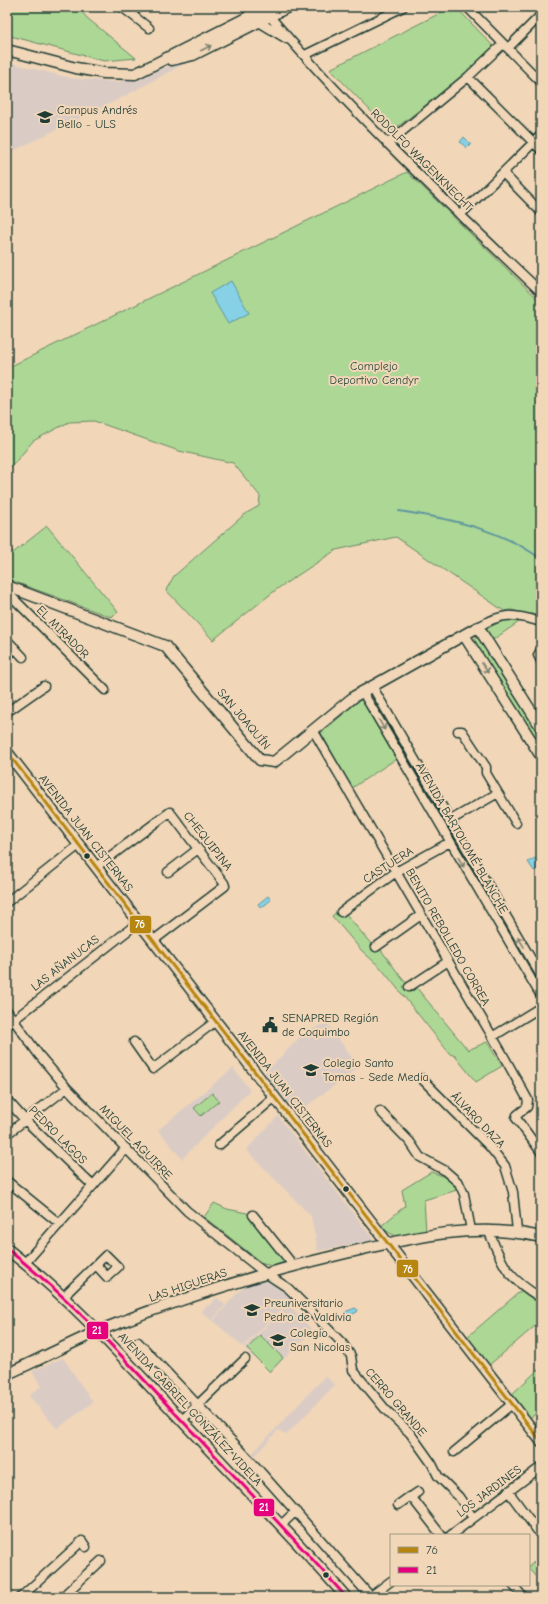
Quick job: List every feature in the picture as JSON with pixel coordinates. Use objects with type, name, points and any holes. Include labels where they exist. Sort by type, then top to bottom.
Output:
[{"type":"main road","points":[[7,50],[76,68],[104,73],[135,74],[156,64],[193,55],[252,15],[266,10],[288,7]]},
{"type":"main road","name":"SAN JOAQUÍN","points":[[7,586],[165,646],[260,760],[274,762],[362,692],[478,627]]},
{"type":"main road","points":[[478,627],[541,727]]},
{"type":"main road","points":[[464,635],[541,756]]},
{"type":"main road","name":"AVENIDA JUAN CISTERNAS","points":[[7,752],[154,940],[386,1243],[541,1441]]},
{"type":"main road","name":"LAS HIGUERAS","points":[[7,1374],[100,1332],[191,1296],[293,1265],[435,1233],[471,1230],[517,1231],[541,1237]]},
{"type":"main road","name":"AVENIDA GABRIEL GONZÁLEZ VIDELA","points":[[7,1249],[64,1297],[100,1332],[281,1524],[346,1597]]},
{"type":"street","points":[[126,10],[140,7]]},
{"type":"street","points":[[304,56],[403,7]]},
{"type":"street","points":[[467,7],[541,82]]},
{"type":"street","points":[[387,144],[506,46],[541,14],[536,7]]},
{"type":"street","points":[[126,10],[149,28]]},
{"type":"street","name":"RODOLFO WAGENKNECHT","points":[[266,10],[290,41],[387,144],[460,216],[541,292]]},
{"type":"street","name":"RODOLFO WAGENKNECHT","points":[[252,15],[290,41]]},
{"type":"street","points":[[468,77],[541,150]]},
{"type":"street","points":[[460,216],[541,135]]},
{"type":"street","points":[[502,173],[541,212]]},
{"type":"street","name":"EL MIRADOR","points":[[7,589],[10,595],[105,690]]},
{"type":"street","points":[[478,627],[495,617],[505,616],[514,616],[541,622]]},
{"type":"street","points":[[7,640],[24,657]]},
{"type":"street","points":[[7,656],[15,648]]},
{"type":"street","points":[[541,650],[538,655],[541,661]]},
{"type":"street","points":[[7,712],[44,686]]},
{"type":"street","name":"AVENIDA BARTOLOMÉ BLANCHE","points":[[372,686],[541,976]]},
{"type":"street","name":"AVENIDA BARTOLOMÉ BLANCHE","points":[[362,692],[541,996]]},
{"type":"street","name":"BENITO REBOLLEDO CORREA","points":[[313,730],[528,1100],[526,1108],[517,1115],[516,1118],[541,1152]]},
{"type":"street","points":[[458,731],[462,732],[486,768],[486,773],[516,823]]},
{"type":"street","points":[[450,820],[498,793]]},
{"type":"street","name":"CHEQUIPINA","points":[[96,867],[170,812],[224,882],[225,886],[154,940]]},
{"type":"street","name":"CASTUERA","points":[[341,912],[396,872],[450,842]]},
{"type":"street","points":[[7,902],[79,844]]},
{"type":"street","points":[[168,872],[198,848]]},
{"type":"street","points":[[376,947],[421,915]]},
{"type":"street","name":"LAS AÑANUCAS","points":[[10,1022],[139,922]]},
{"type":"street","points":[[409,987],[447,962]]},
{"type":"street","points":[[492,1037],[541,1007]]},
{"type":"street","name":"MIGUEL AGUIRRE","points":[[7,1011],[10,1022],[67,1088],[187,1211],[265,1273]]},
{"type":"street","points":[[134,1042],[153,1069],[216,1021]]},
{"type":"street","name":"ÁLVARO DAZA","points":[[420,1078],[490,1147],[505,1166],[513,1192],[517,1231]]},
{"type":"street","points":[[7,1134],[67,1088]]},
{"type":"street","points":[[219,1146],[275,1097]]},
{"type":"street","name":"PEDRO LAGOS","points":[[7,1100],[25,1120],[93,1186]]},
{"type":"street","points":[[380,1111],[410,1142],[420,1157],[444,1170],[459,1183],[464,1194],[471,1230]]},
{"type":"street","points":[[25,1263],[126,1148]]},
{"type":"street","points":[[7,1182],[60,1224]]},
{"type":"street","points":[[253,1215],[293,1265]]},
{"type":"street","points":[[488,1230],[504,1267],[515,1280],[541,1298]]},
{"type":"street","points":[[64,1297],[96,1265]]},
{"type":"street","name":"CERRO GRANDE","points":[[265,1273],[288,1288],[343,1344],[351,1356],[353,1370],[386,1410],[410,1433],[432,1464],[438,1476],[459,1498],[473,1518]]},
{"type":"street","name":"AVENIDA GABRIEL GONZÁLEZ VIDELA","points":[[138,1342],[296,1511],[370,1597]]},
{"type":"street","points":[[182,1420],[245,1359]]},
{"type":"street","points":[[454,1452],[512,1404]]},
{"type":"street","name":"LOS JARDINES","points":[[453,1534],[541,1467]]},
{"type":"street","points":[[508,1492],[537,1530],[541,1527]]},
{"type":"street","points":[[398,1505],[409,1497],[415,1495],[440,1534]]},
{"type":"street","points":[[281,1524],[296,1511]]},
{"type":"street","points":[[21,1597],[82,1541],[86,1547]]},
{"type":"street","points":[[62,1597],[101,1561]]},
{"type":"street","points":[[370,1597],[390,1582]]},
{"type":"street","points":[[514,1586],[522,1597]]},
{"type":"shaded area","name":"Campus Andrés Bello - ULS","points":[[195,58],[119,99],[7,154],[7,62],[70,78],[118,82]]},
{"type":"shaded area","name":"Colegio Santo Tomas - Sede Media","points":[[327,1023],[359,1067],[296,1114],[264,1074],[304,1033]]},
{"type":"shaded area","points":[[233,1068],[250,1090],[182,1159],[158,1130]]},
{"type":"shaded area","points":[[278,1116],[374,1240],[318,1251],[311,1216],[246,1150]]},
{"type":"shaded area","name":"Preuniversitario Pedro de Valdivia","points":[[261,1279],[280,1288],[292,1299],[243,1347],[213,1321],[236,1294],[250,1282]]},
{"type":"shaded area","points":[[218,1298],[225,1305],[212,1321],[201,1311]]},
{"type":"shaded area","name":"Colegio San Nicolas","points":[[289,1304],[313,1331],[270,1372],[244,1348]]},
{"type":"shaded area","points":[[63,1358],[93,1402],[57,1429],[29,1396],[41,1386],[32,1371]]},
{"type":"shaded area","name":"Colegio San Nicolas","points":[[325,1376],[335,1385],[286,1435],[278,1430],[255,1456],[252,1454]]},
{"type":"green space","points":[[7,7],[78,7],[87,18],[136,58],[104,61],[7,35]]},
{"type":"green space","points":[[452,7],[456,7],[493,46],[462,77],[391,132],[330,69]]},
{"type":"green space","name":"Complejo Deportivo Cendyr","points":[[407,172],[541,302],[541,618],[512,610],[504,611],[396,537],[336,550],[277,589],[213,640],[166,590],[174,576],[245,514],[259,506],[260,496],[233,463],[179,451],[94,421],[69,422],[33,441],[13,465],[7,469],[7,368]]},
{"type":"green space","points":[[47,526],[118,612],[111,617],[7,579],[7,540],[13,553]]},
{"type":"green space","points":[[504,620],[519,622],[491,641],[485,632],[486,629]]},
{"type":"green space","points":[[475,638],[480,639],[541,736],[541,748],[474,642]]},
{"type":"green space","points":[[361,699],[396,759],[352,788],[321,733]]},
{"type":"green space","points":[[341,908],[377,951],[381,950],[404,981],[416,987],[468,1050],[487,1042],[502,1066],[476,1082],[455,1056],[450,1054],[381,968],[362,951],[332,916]]},
{"type":"green space","points":[[212,1093],[219,1101],[201,1116],[194,1108]]},
{"type":"green space","points":[[431,1172],[447,1178],[457,1190],[424,1200],[426,1231],[407,1236],[397,1236],[387,1231],[381,1226],[405,1206],[402,1190]]},
{"type":"green space","points":[[214,1203],[227,1209],[247,1213],[262,1235],[287,1261],[273,1266],[263,1264],[204,1217]]},
{"type":"green space","points":[[524,1288],[537,1296],[541,1311],[541,1321],[488,1366],[466,1338]]},
{"type":"green space","points":[[260,1335],[283,1358],[270,1372],[247,1349]]},
{"type":"green space","points":[[541,1367],[541,1410],[530,1418],[511,1395]]},
{"type":"green space","points":[[541,1557],[541,1583],[530,1570],[530,1565]]},
{"type":"water","points":[[464,137],[471,144],[467,148],[460,142]]},
{"type":"water","points":[[231,281],[249,313],[228,324],[210,293]]},
{"type":"water","points":[[535,858],[540,867],[534,871],[528,862]]},
{"type":"water","points":[[268,896],[271,900],[261,908],[258,904]]},
{"type":"water","points":[[355,1308],[358,1310],[357,1312],[346,1317],[345,1312]]},
{"type":"waterway","points":[[399,511],[454,521],[491,532],[509,540],[541,559]]},
{"type":"transit line","name":"76","points":[[7,752],[541,1441]]},
{"type":"transit line","name":"21","points":[[7,1249],[73,1306],[282,1526],[346,1597]]},
{"type":"place","name":"Campus Andrés Bello - ULS","points":[[45,117]]},
{"type":"place","name":"SENAPRED Región de Coquimbo","points":[[270,1025]]},
{"type":"place","name":"Colegio Santo Tomas - Sede Media","points":[[311,1070]]},
{"type":"place","name":"Preuniversitario Pedro de Valdivia","points":[[252,1310]]},
{"type":"place","name":"Colegio San Nicolas","points":[[278,1340]]}]
